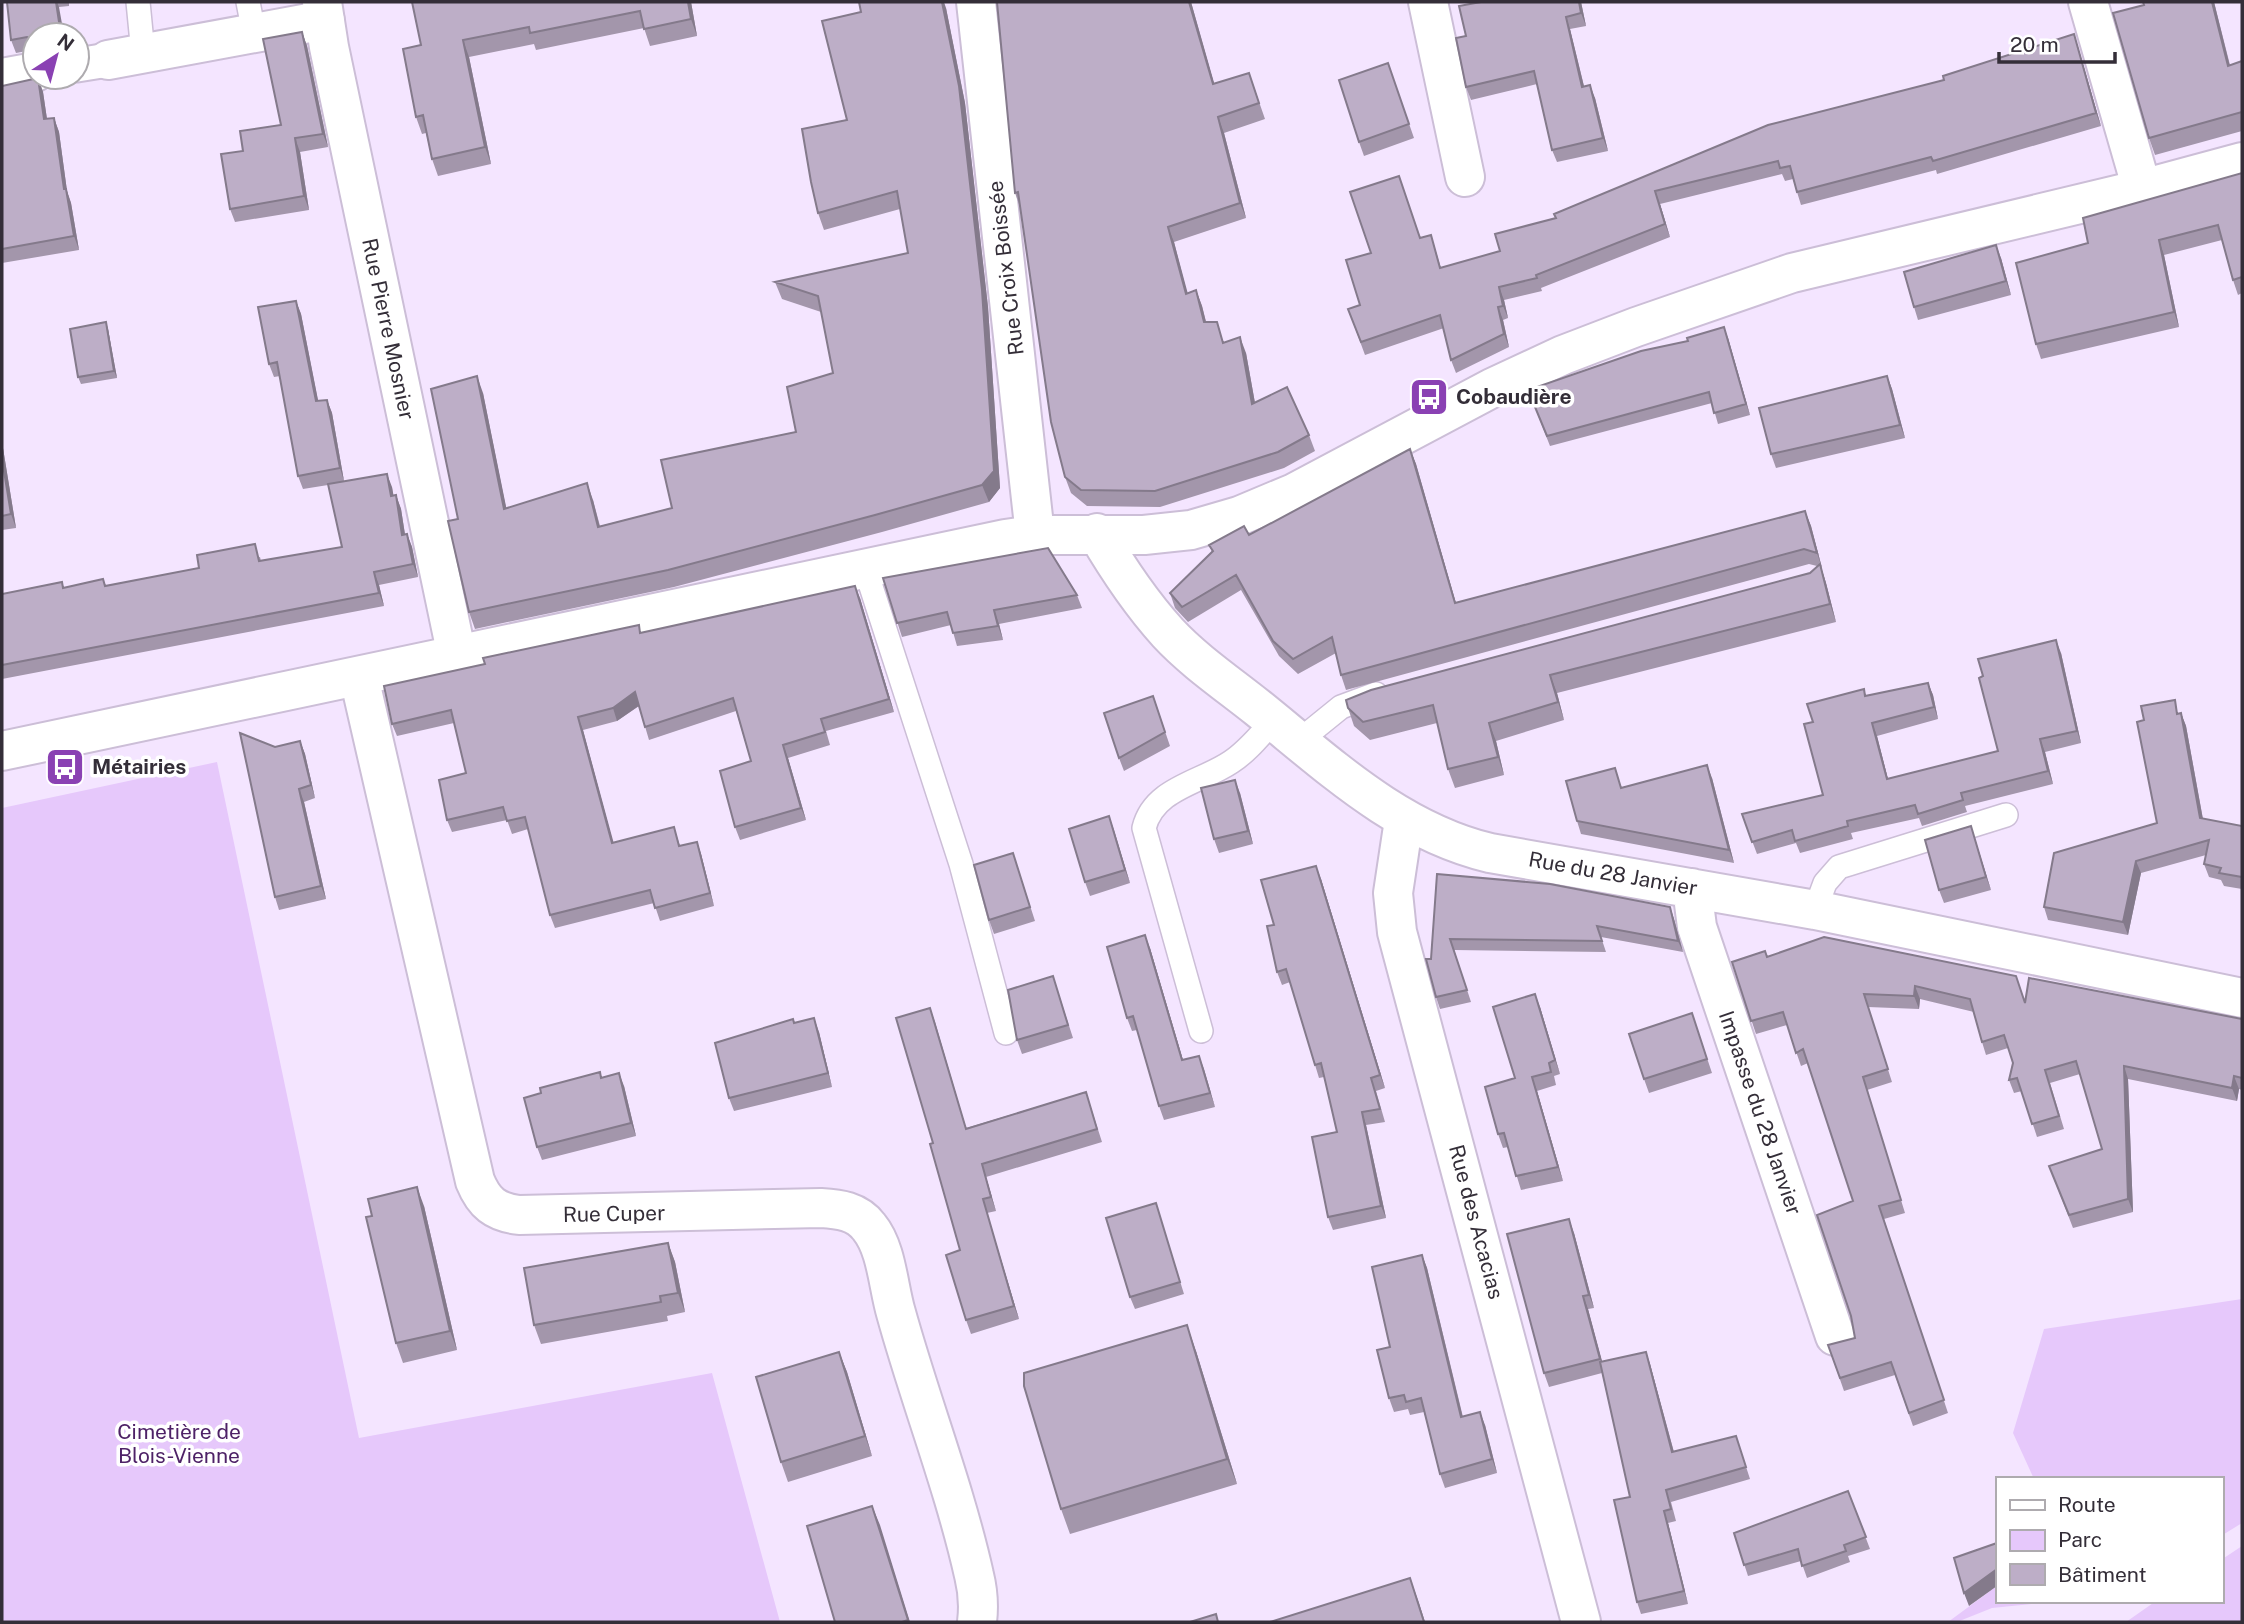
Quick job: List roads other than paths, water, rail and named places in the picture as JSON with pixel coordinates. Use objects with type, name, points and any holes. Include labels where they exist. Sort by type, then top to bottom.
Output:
[{"type":"street","name":"Rue Croix Boissée","points":[[976,2],[1035,535]]},
{"type":"street","points":[[1428,2],[1465,177]]},
{"type":"street","points":[[2088,2],[2142,189]]},
{"type":"street","points":[[109,60],[251,18],[325,7]]},
{"type":"street","name":"Rue Pierre Mosnier","points":[[325,7],[457,656]]},
{"type":"street","points":[[2,78],[21,75]]},
{"type":"street","points":[[2,751],[865,568],[1035,535],[1144,535],[1191,530],[1239,516],[1294,493],[1492,388],[1563,355],[1792,273],[2142,189],[2242,162]]},
{"type":"street","name":"Rue du 28 Janvier","points":[[1097,533],[1130,588],[1170,635],[1286,731],[1404,820],[1438,837],[1490,853],[1815,910],[2242,998]]},
{"type":"street","name":"Rue Cuper","points":[[359,677],[475,1181],[482,1198],[503,1213],[519,1215],[821,1208],[840,1210],[861,1219],[872,1232],[880,1250],[896,1312],[968,1549],[978,1597],[977,1622]]},
{"type":"street","name":"Rue des Acacias","points":[[1404,820],[1393,893],[1397,932],[1581,1622]]},
{"type":"street","name":"Impasse du 28 Janvier","points":[[1692,888],[1697,927],[1835,1336]]},
{"type":"lane","points":[[109,60],[138,2]]},
{"type":"lane","points":[[865,568],[961,864],[1006,1033]]},
{"type":"lane","points":[[1201,1031],[1144,828],[1148,813],[1180,787],[1231,763],[1286,731],[1341,707],[1395,689]]},
{"type":"lane","points":[[1815,910],[1825,883],[1839,867],[2006,815]]},
{"type":"place","name":"Cobaudière","points":[[1429,397]]},
{"type":"place","name":"Métairies","points":[[65,767]]},
{"type":"park label","name":"Cimetière de Blois-Vienne","points":[[179,1444]]}]
